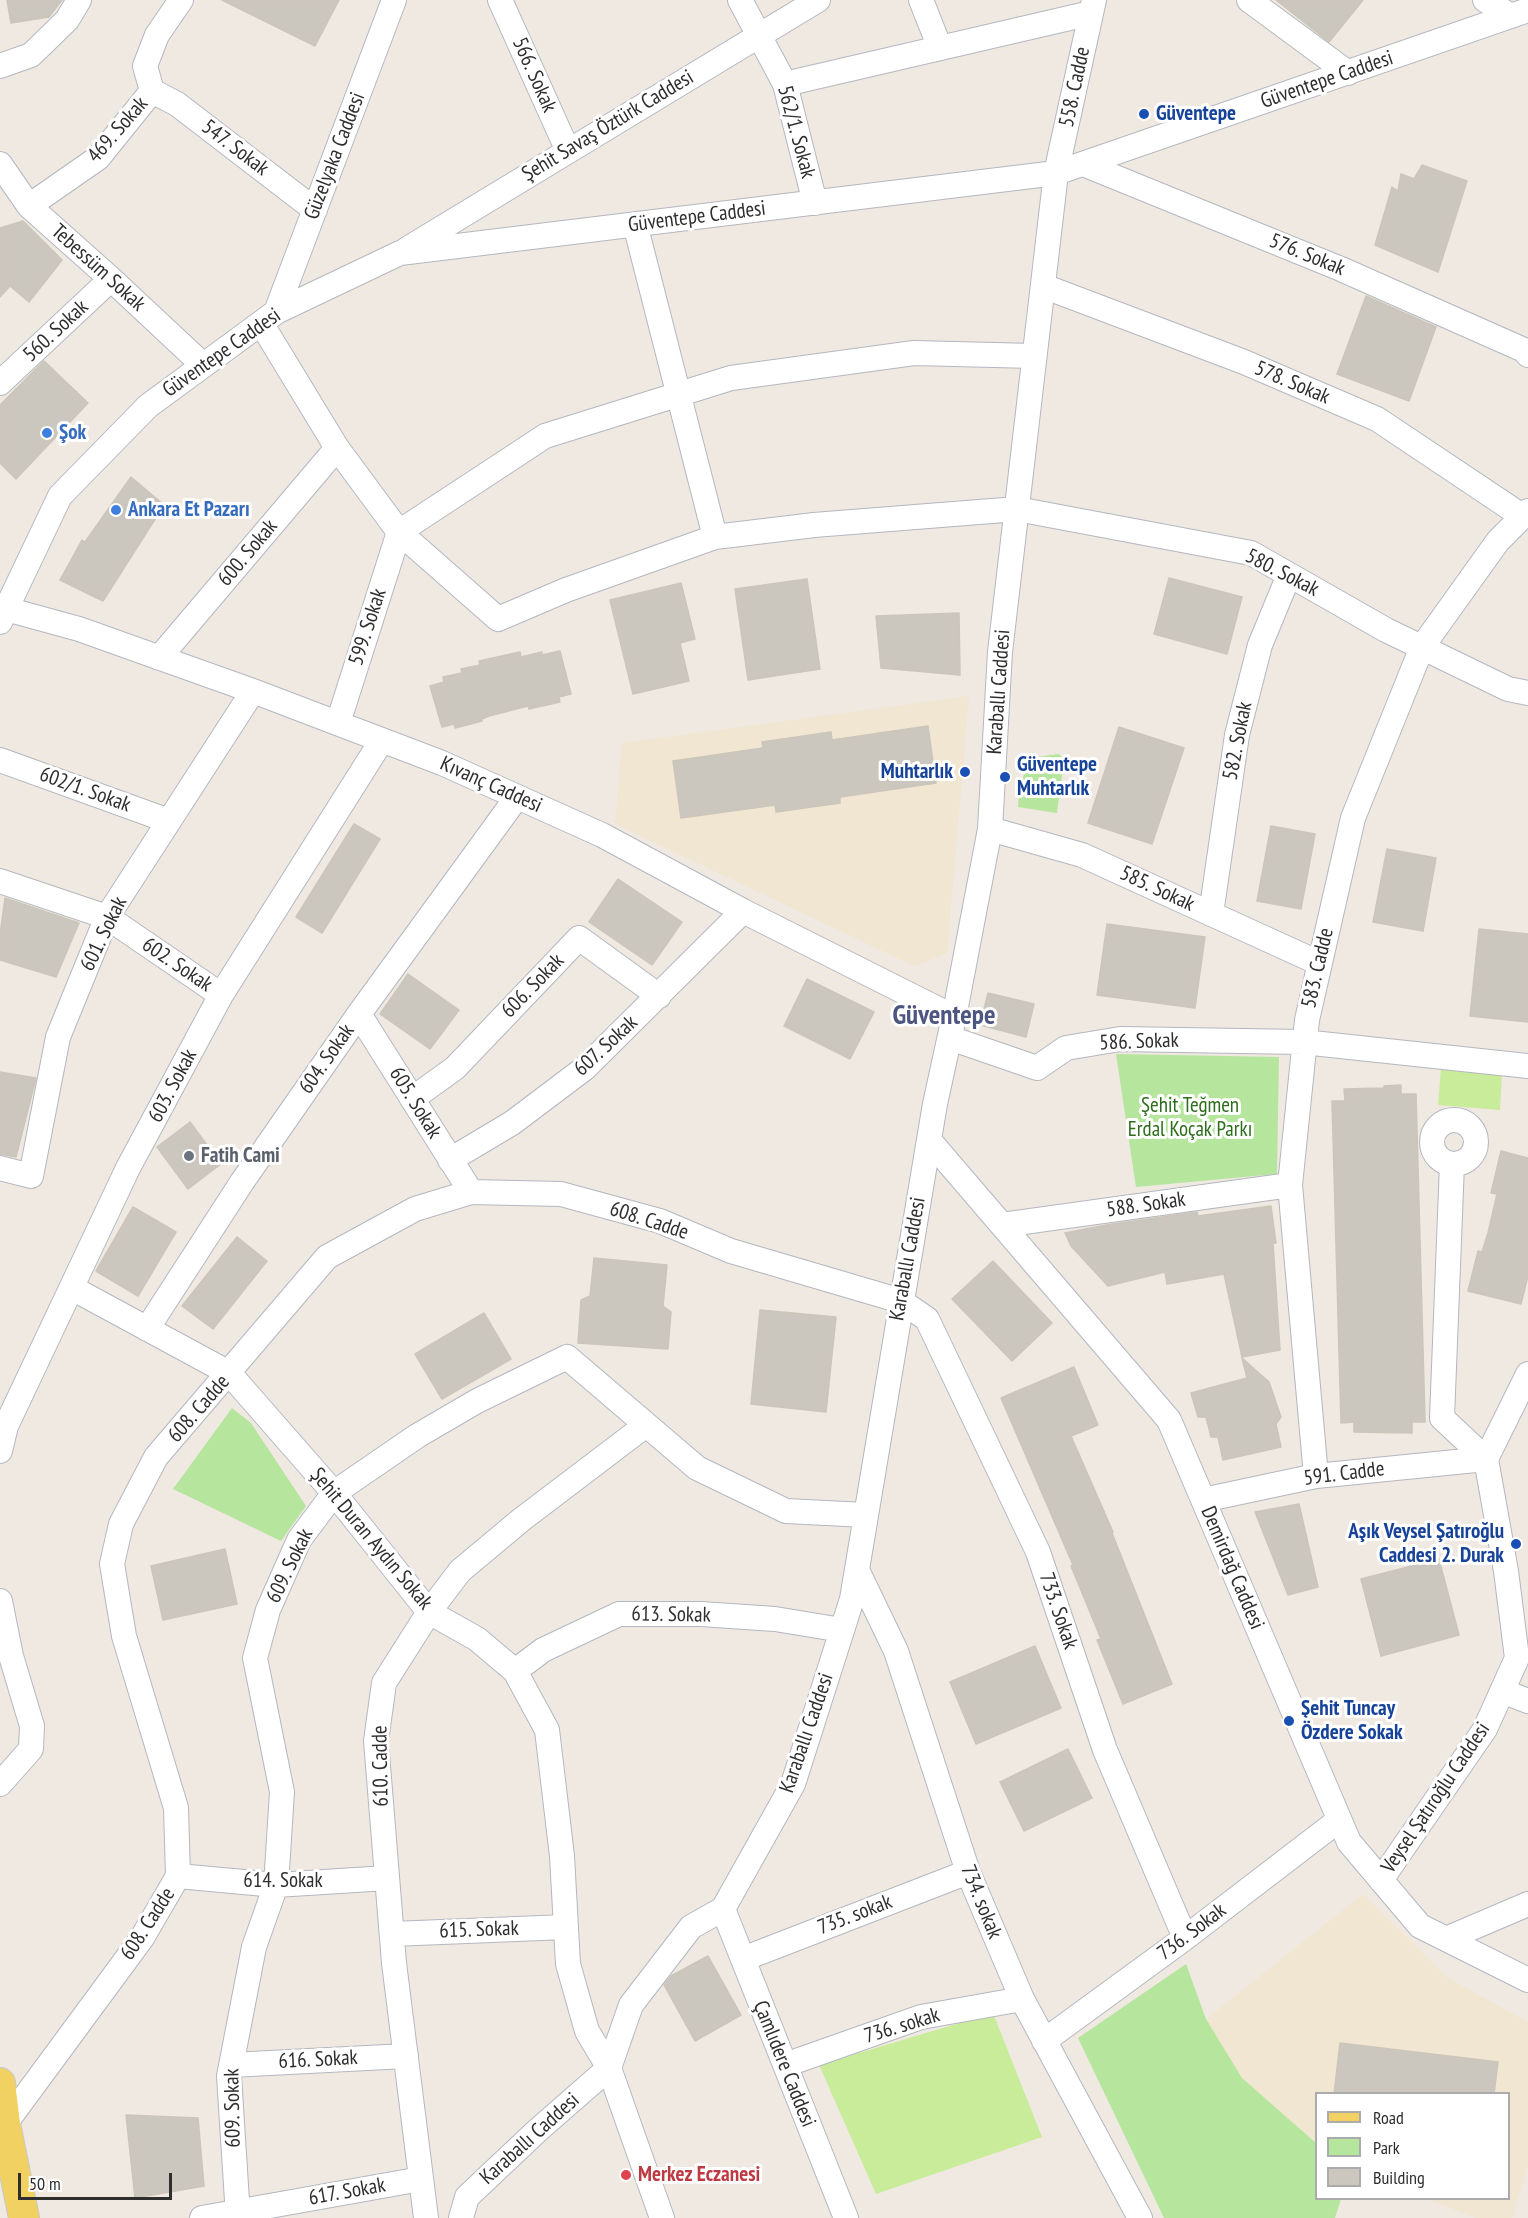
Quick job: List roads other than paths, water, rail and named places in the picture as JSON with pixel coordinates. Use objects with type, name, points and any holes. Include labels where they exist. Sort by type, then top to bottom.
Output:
[{"type":"main road","points":[[0,2083],[5,2124],[24,2218]]},
{"type":"street","points":[[0,66],[31,55],[67,20],[79,0]]},
{"type":"street","name":"469. Sokak","points":[[29,206],[98,158],[152,91],[145,66],[157,35],[181,0]]},
{"type":"street","name":"Güzelyaka Caddesi","points":[[268,317],[315,210],[394,0]]},
{"type":"street","name":"566. Sokak","points":[[501,0],[568,151]]},
{"type":"street","name":"562/1. Sokak","points":[[740,0],[785,84],[815,203]]},
{"type":"street","name":"Şehit Savaş Öztürk Caddesi","points":[[400,253],[818,0]]},
{"type":"street","points":[[921,0],[940,48]]},
{"type":"street","points":[[1249,0],[1348,73]]},
{"type":"street","points":[[1485,0],[1519,13]]},
{"type":"street","points":[[785,84],[940,48],[1093,6]]},
{"type":"street","name":"558. Cadde","points":[[1056,173],[1093,6]]},
{"type":"street","name":"Güventepe Caddesi","points":[[3,616],[60,496],[148,406],[268,317],[400,253],[1056,173],[1519,13]]},
{"type":"street","name":"547. Sokak","points":[[152,91],[177,104],[315,210]]},
{"type":"street","name":"Tebessüm Sokak","points":[[0,164],[29,206],[203,365]]},
{"type":"street","name":"576. Sokak","points":[[1083,164],[1341,269],[1524,350],[1528,355]]},
{"type":"street","name":"Karaballı Caddesi","points":[[461,2218],[467,2197],[538,2130],[609,2068],[631,2005],[691,1927],[723,1909],[793,1784],[852,1599],[929,1140],[990,829],[1000,652],[1056,173]]},
{"type":"street","points":[[635,224],[715,537]]},
{"type":"street","name":"560. Sokak","points":[[0,383],[111,279]]},
{"type":"street","name":"578. Sokak","points":[[1043,286],[1244,362],[1377,419],[1525,514]]},
{"type":"street","points":[[268,317],[337,448],[399,532],[545,436],[731,378],[914,353],[1034,356]]},
{"type":"street","name":"600. Sokak","points":[[159,658],[337,448]]},
{"type":"street","name":"580. Sokak","points":[[399,532],[498,619],[566,590],[715,537],[814,525],[1017,509],[1251,553],[1386,630],[1508,689],[1528,693]]},
{"type":"street","name":"583. Cadde","points":[[1316,1476],[1290,1185],[1304,1042],[1319,963],[1353,818],[1422,647],[1498,541],[1525,514]]},
{"type":"street","name":"599. Sokak","points":[[338,723],[399,532]]},
{"type":"street","name":"582. Sokak","points":[[1212,914],[1237,735],[1260,645],[1289,575]]},
{"type":"street","name":"Kıvanç Caddesi","points":[[3,616],[79,629],[253,691],[442,763],[602,835],[952,1027]]},
{"type":"street","name":"601. Sokak","points":[[0,1168],[31,1176],[58,1036],[108,917],[253,691]]},
{"type":"street","name":"603. Sokak","points":[[0,1451],[6,1426],[128,1168],[221,995],[382,740]]},
{"type":"street","name":"602/1. Sokak","points":[[0,760],[170,821]]},
{"type":"street","name":"604. Sokak","points":[[147,1329],[242,1182],[358,1014],[517,797]]},
{"type":"street","name":"585. Sokak","points":[[990,829],[1083,855],[1319,963]]},
{"type":"street","name":"602. Sokak","points":[[0,881],[108,917],[221,995]]},
{"type":"street","name":"607. Sokak","points":[[450,1160],[512,1123],[585,1068],[743,911]]},
{"type":"street","name":"606. Sokak","points":[[412,1099],[455,1068],[579,938],[659,996]]},
{"type":"street","name":"605. Sokak","points":[[358,1014],[471,1192]]},
{"type":"street","name":"586. Sokak","points":[[952,1027],[1037,1068],[1066,1048],[1120,1039],[1304,1042]]},
{"type":"street","points":[[1304,1042],[1528,1066]]},
{"type":"street","name":"Demirdağ Caddesi","points":[[929,1140],[1168,1420],[1349,1842],[1420,1926],[1528,1980]]},
{"type":"street","points":[[1452,1164],[1442,1418],[1486,1459],[1528,1374]]},
{"type":"street","name":"588. Sokak","points":[[1002,1225],[1290,1185]]},
{"type":"street","name":"608. Cadde","points":[[5,2124],[142,1938],[178,1876],[176,1808],[124,1636],[111,1564],[121,1524],[156,1457],[327,1257],[415,1209],[471,1192],[561,1194],[660,1221],[731,1251],[901,1301]]},
{"type":"street","name":"Şehit Duran Aydın Sokak","points":[[72,1288],[229,1373],[334,1493],[429,1612],[477,1639],[515,1671],[547,1730],[562,1856],[568,1964],[587,2031],[609,2068],[662,2218]]},
{"type":"street","name":"733. Sokak","points":[[901,1301],[927,1319],[1038,1552],[1105,1750],[1185,1938]]},
{"type":"street","name":"609. Sokak","points":[[241,2214],[229,2076],[254,1947],[276,1885],[282,1792],[255,1658],[268,1610],[299,1540],[334,1493],[417,1436],[457,1412],[567,1357],[697,1468],[786,1510],[866,1515]]},
{"type":"street","name":"610. Cadde","points":[[426,2218],[392,1934],[376,1741],[384,1683],[429,1612],[460,1571],[521,1520],[646,1425]]},
{"type":"street","name":"591. Cadde","points":[[1203,1500],[1316,1476],[1486,1459]]},
{"type":"street","name":"Veysel Şatıroğlu Caddesi","points":[[1381,1880],[1485,1729],[1517,1658],[1506,1571],[1486,1459]]},
{"type":"street","name":"734. sokak","points":[[857,1570],[896,1651],[968,1872],[1022,1999],[1140,2218]]},
{"type":"street","points":[[0,1601],[11,1656],[32,1726],[31,1749],[0,1784]]},
{"type":"street","name":"613. Sokak","points":[[515,1671],[543,1650],[620,1614],[700,1614],[775,1619],[842,1630]]},
{"type":"street","points":[[1502,1691],[1528,1701]]},
{"type":"street","name":"736. Sokak","points":[[1044,2041],[1185,1938],[1339,1820]]},
{"type":"street","name":"735. sokak","points":[[743,1959],[968,1872]]},
{"type":"street","name":"614. Sokak","points":[[178,1876],[276,1885],[387,1878]]},
{"type":"street","points":[[1446,1940],[1528,1904]]},
{"type":"street","name":"Çamlıdere Caddesi","points":[[723,1909],[846,2218]]},
{"type":"street","name":"615. Sokak","points":[[392,1934],[566,1927]]},
{"type":"street","name":"736. sokak","points":[[785,2065],[921,2017],[1022,1999]]},
{"type":"street","name":"616. Sokak","points":[[231,2065],[406,2056]]},
{"type":"street","name":"617. Sokak","points":[[202,2218],[241,2214],[421,2179]]},
{"type":"place","name":"Güventepe","points":[[1144,114]]},
{"type":"place","name":"Şok","points":[[47,433]]},
{"type":"place","name":"Ankara Et Pazarı","points":[[116,510]]},
{"type":"place","name":"Muhtarlık","points":[[965,772]]},
{"type":"place","name":"Güventepe Muhtarlık","points":[[1005,777]]},
{"type":"place","name":"Fatih Cami","points":[[189,1156]]},
{"type":"place","name":"Aşık Veysel Şatıroğlu Caddesi 2. Durak","points":[[1516,1544]]},
{"type":"place","name":"Şehit Tuncay Özdere Sokak","points":[[1289,1721]]},
{"type":"place","name":"Merkez Eczanesi","points":[[626,2175]]},
{"type":"district","name":"Güventepe","points":[[944,1016]]},
{"type":"park label","name":"Şehit Teğmen Erdal Koçak Parkı","points":[[1190,1118]]}]
